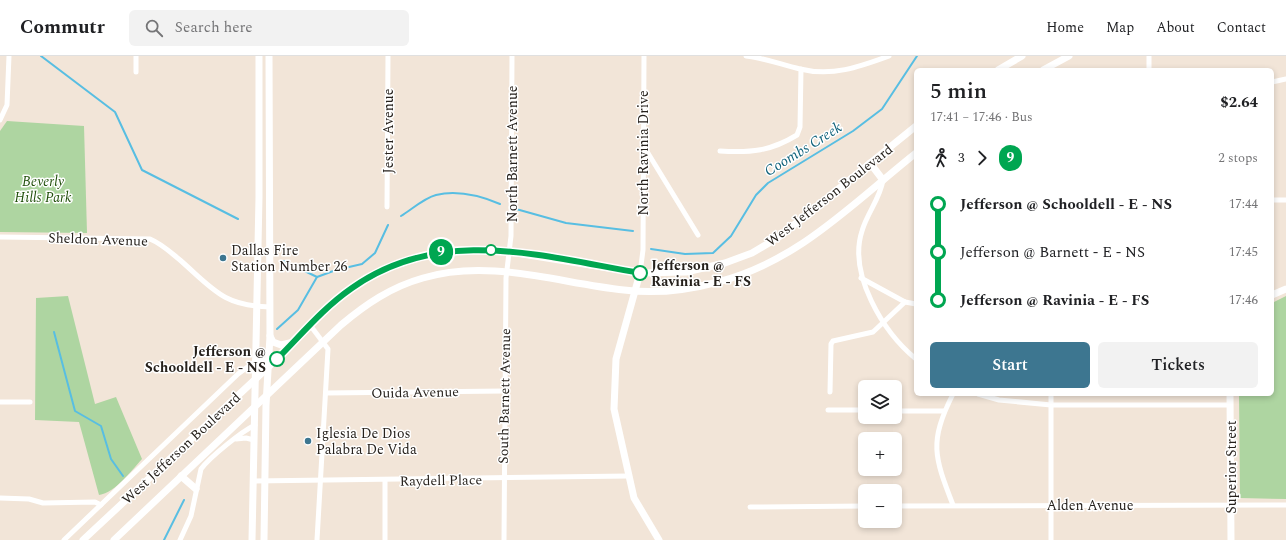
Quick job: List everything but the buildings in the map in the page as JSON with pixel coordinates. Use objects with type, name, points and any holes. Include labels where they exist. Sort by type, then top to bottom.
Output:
[{"type":"main road","points":[[252,540],[257,377],[256,307],[259,197],[259,56]]},
{"type":"main road","points":[[264,540],[266,395],[270,336],[269,56]]},
{"type":"main road","points":[[1001,68],[1022,56]]},
{"type":"main road","points":[[1048,68],[1069,56]]},
{"type":"main road","name":"West Jefferson Boulevard","points":[[83,540],[257,377],[268,363],[294,342],[310,324],[352,288],[397,264],[430,254],[461,250],[510,252],[640,273],[686,272],[725,263],[752,253],[784,233],[914,128]]},
{"type":"main road","name":"West Jefferson Boulevard","points":[[114,540],[341,325],[372,301],[404,284],[423,278],[460,271],[482,270],[506,272],[634,291],[687,288],[719,282],[758,268],[799,246],[839,217],[914,155]]},
{"type":"main road","points":[[870,163],[883,180]]},
{"type":"main road","points":[[640,273],[614,367],[614,409],[634,498],[659,540]]},
{"type":"main road","points":[[1274,294],[1286,289]]},
{"type":"main road","points":[[270,336],[273,342],[281,345],[294,342]]},
{"type":"main road","name":"Superior Street","points":[[1230,396],[1231,540]]},
{"type":"main road","points":[[181,476],[196,489]]},
{"type":"street","points":[[0,120],[7,105],[9,56]]},
{"type":"street","points":[[136,56],[136,72]]},
{"type":"street","name":"Jester Avenue","points":[[387,207],[388,56]]},
{"type":"street","name":"North Barnett Avenue","points":[[510,252],[512,56]]},
{"type":"street","name":"North Ravinia Drive","points":[[640,273],[643,250],[644,56]]},
{"type":"street","points":[[746,56],[753,56],[800,70],[826,73],[838,72],[889,56]]},
{"type":"street","points":[[1149,56],[1149,68]]},
{"type":"street","points":[[720,151],[759,151],[773,147],[797,135],[800,127],[800,70]]},
{"type":"street","points":[[1274,82],[1286,79]]},
{"type":"street","points":[[643,144],[698,235]]},
{"type":"street","points":[[883,180],[881,192],[867,218],[858,245],[858,260],[861,278],[871,300],[884,322],[895,338],[914,357]]},
{"type":"street","points":[[1274,200],[1286,200]]},
{"type":"street","name":"Sheldon Avenue","points":[[0,237],[150,239],[167,248],[223,297],[240,305],[270,307]]},
{"type":"street","name":"South Barnett Avenue","points":[[504,540],[506,272],[510,252]]},
{"type":"street","points":[[861,278],[905,302],[914,304]]},
{"type":"street","points":[[830,392],[831,344],[833,342],[873,332],[905,302]]},
{"type":"street","points":[[310,324],[328,349],[318,540]]},
{"type":"street","points":[[64,540],[212,398],[257,360],[268,363]]},
{"type":"street","name":"Ouida Avenue","points":[[326,393],[504,391]]},
{"type":"street","points":[[952,396],[944,411],[937,432],[936,453],[940,474],[952,505]]},
{"type":"street","points":[[986,396],[1006,401],[1051,405],[1230,404]]},
{"type":"street","points":[[1051,396],[1051,540]]},
{"type":"street","points":[[0,402],[30,402]]},
{"type":"street","points":[[828,410],[858,410]]},
{"type":"street","points":[[902,411],[944,411]]},
{"type":"street","points":[[180,540],[191,516],[198,476],[206,462],[236,439],[241,433],[255,425]]},
{"type":"street","points":[[236,439],[246,438],[254,440]]},
{"type":"street","name":"Raydell Place","points":[[253,481],[386,481],[629,476]]},
{"type":"street","points":[[385,540],[386,481]]},
{"type":"street","points":[[0,498],[29,499],[43,503],[95,502],[101,505]]},
{"type":"street","name":"Alden Avenue","points":[[902,506],[1286,505]]},
{"type":"street","points":[[750,506],[858,506]]},
{"type":"green space","name":"Beverly Hills Park","points":[[7,121],[84,126],[87,233],[0,232],[0,131]]},
{"type":"green space","points":[[68,296],[95,404],[116,397],[142,459],[117,486],[99,495],[79,422],[35,420],[36,298]]},
{"type":"green space","points":[[1286,296],[1286,499],[1240,498],[1239,396],[1274,396],[1274,302]]},
{"type":"waterway","points":[[41,56],[115,112],[142,170],[238,219]]},
{"type":"waterway","name":"Coombs Creek","points":[[651,249],[685,254],[713,253],[731,236],[756,195],[768,183],[853,131],[882,109],[917,56]]},
{"type":"waterway","name":"Coombs Creek","points":[[401,216],[431,197],[452,193],[469,195],[500,204]]},
{"type":"waterway","name":"Coombs Creek","points":[[516,209],[566,223],[633,231]]},
{"type":"waterway","name":"Coombs Creek","points":[[277,329],[298,310],[317,277],[336,270],[362,264],[375,253],[388,225]]},
{"type":"waterway","points":[[284,261],[317,277]]},
{"type":"waterway","points":[[54,332],[75,411],[101,426],[111,459],[123,476]]},
{"type":"waterway","name":"Coombs Creek","points":[[164,540],[184,500]]},
{"type":"bus line","name":"9","points":[[277,359],[310,324],[352,288],[382,270],[430,254],[446,251],[478,249],[500,250],[640,273]]},
{"type":"place","name":"Dallas Fire Station Number 26","points":[[223,258]]},
{"type":"place","name":"Jefferson @ Ravinia - E - FS","points":[[640,273]]},
{"type":"place","name":"Jefferson @ Schooldell - E - NS","points":[[277,359]]},
{"type":"place","name":"Iglesia De Dios Palabra De Vida","points":[[308,441]]}]
